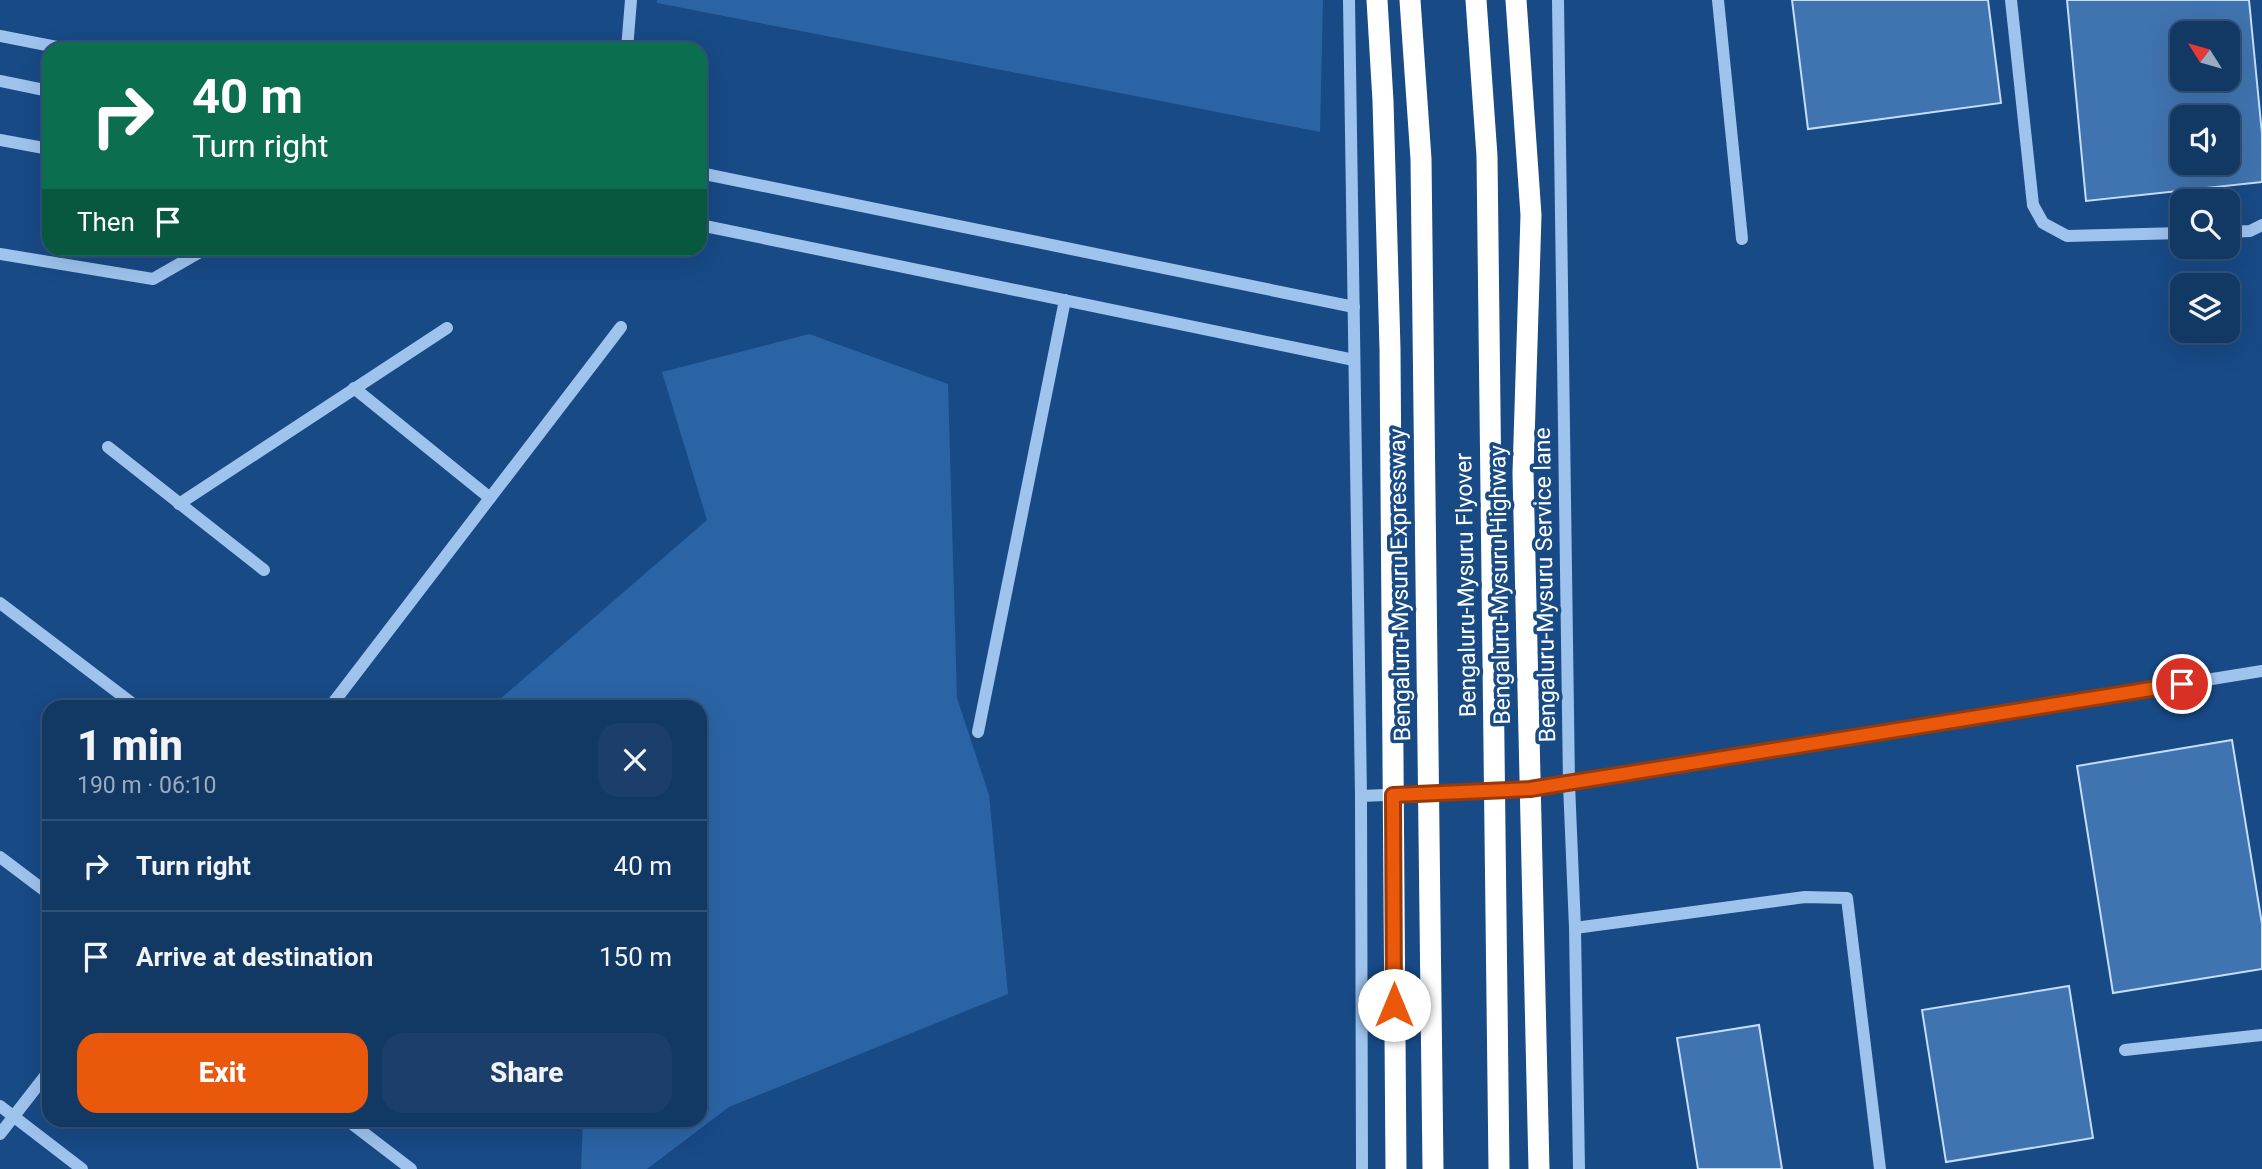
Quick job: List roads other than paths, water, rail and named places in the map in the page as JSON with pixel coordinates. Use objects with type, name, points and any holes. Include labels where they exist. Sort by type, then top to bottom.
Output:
[{"type":"highway","name":"Bengaluru-Mysuru Expressway","points":[[1377,0],[1383,101],[1390,348],[1396,1169]]},
{"type":"highway","name":"Bengaluru-Mysuru Expressway","points":[[1410,0],[1421,159],[1433,1169]]},
{"type":"highway","name":"Bengaluru-Mysuru Flyover","points":[[1476,0],[1487,156],[1499,1169]]},
{"type":"highway","name":"Bengaluru-Mysuru Highway","points":[[1516,0],[1531,215],[1523,473],[1539,1169]]},
{"type":"street","points":[[628,42],[631,0]]},
{"type":"street","name":"Bengaluru-Mysuru Expressway","points":[[1349,0],[1361,796],[1362,1169]]},
{"type":"street","name":"Bengaluru-Mysuru Service lane","points":[[1558,0],[1569,784],[1575,928],[1579,1169]]},
{"type":"street","points":[[1718,0],[1742,239]]},
{"type":"street","points":[[2011,0],[2033,205],[2043,223],[2067,236],[2170,233]]},
{"type":"street","points":[[0,36],[42,44]]},
{"type":"street","points":[[0,81],[42,90]]},
{"type":"street","points":[[0,140],[42,148]]},
{"type":"street","points":[[707,174],[1354,307]]},
{"type":"street","points":[[2240,232],[2250,232],[2262,225]]},
{"type":"street","points":[[707,226],[1354,360]]},
{"type":"street","points":[[0,254],[153,279],[193,256]]},
{"type":"street","points":[[978,732],[1065,300]]},
{"type":"street","points":[[335,700],[621,327]]},
{"type":"street","points":[[179,504],[447,328]]},
{"type":"street","points":[[354,388],[490,498]]},
{"type":"street","points":[[108,447],[264,570]]},
{"type":"street","points":[[0,603],[128,700]]},
{"type":"street","points":[[1361,796],[1530,789],[1569,784],[2262,671]]},
{"type":"street","points":[[0,857],[42,889]]},
{"type":"street","points":[[1575,928],[1805,897],[1847,898],[1880,1169]]},
{"type":"street","points":[[2125,1050],[2262,1035]]},
{"type":"street","points":[[0,1134],[42,1080]]},
{"type":"street","points":[[0,1106],[82,1169]]},
{"type":"street","points":[[356,1127],[411,1169]]}]
